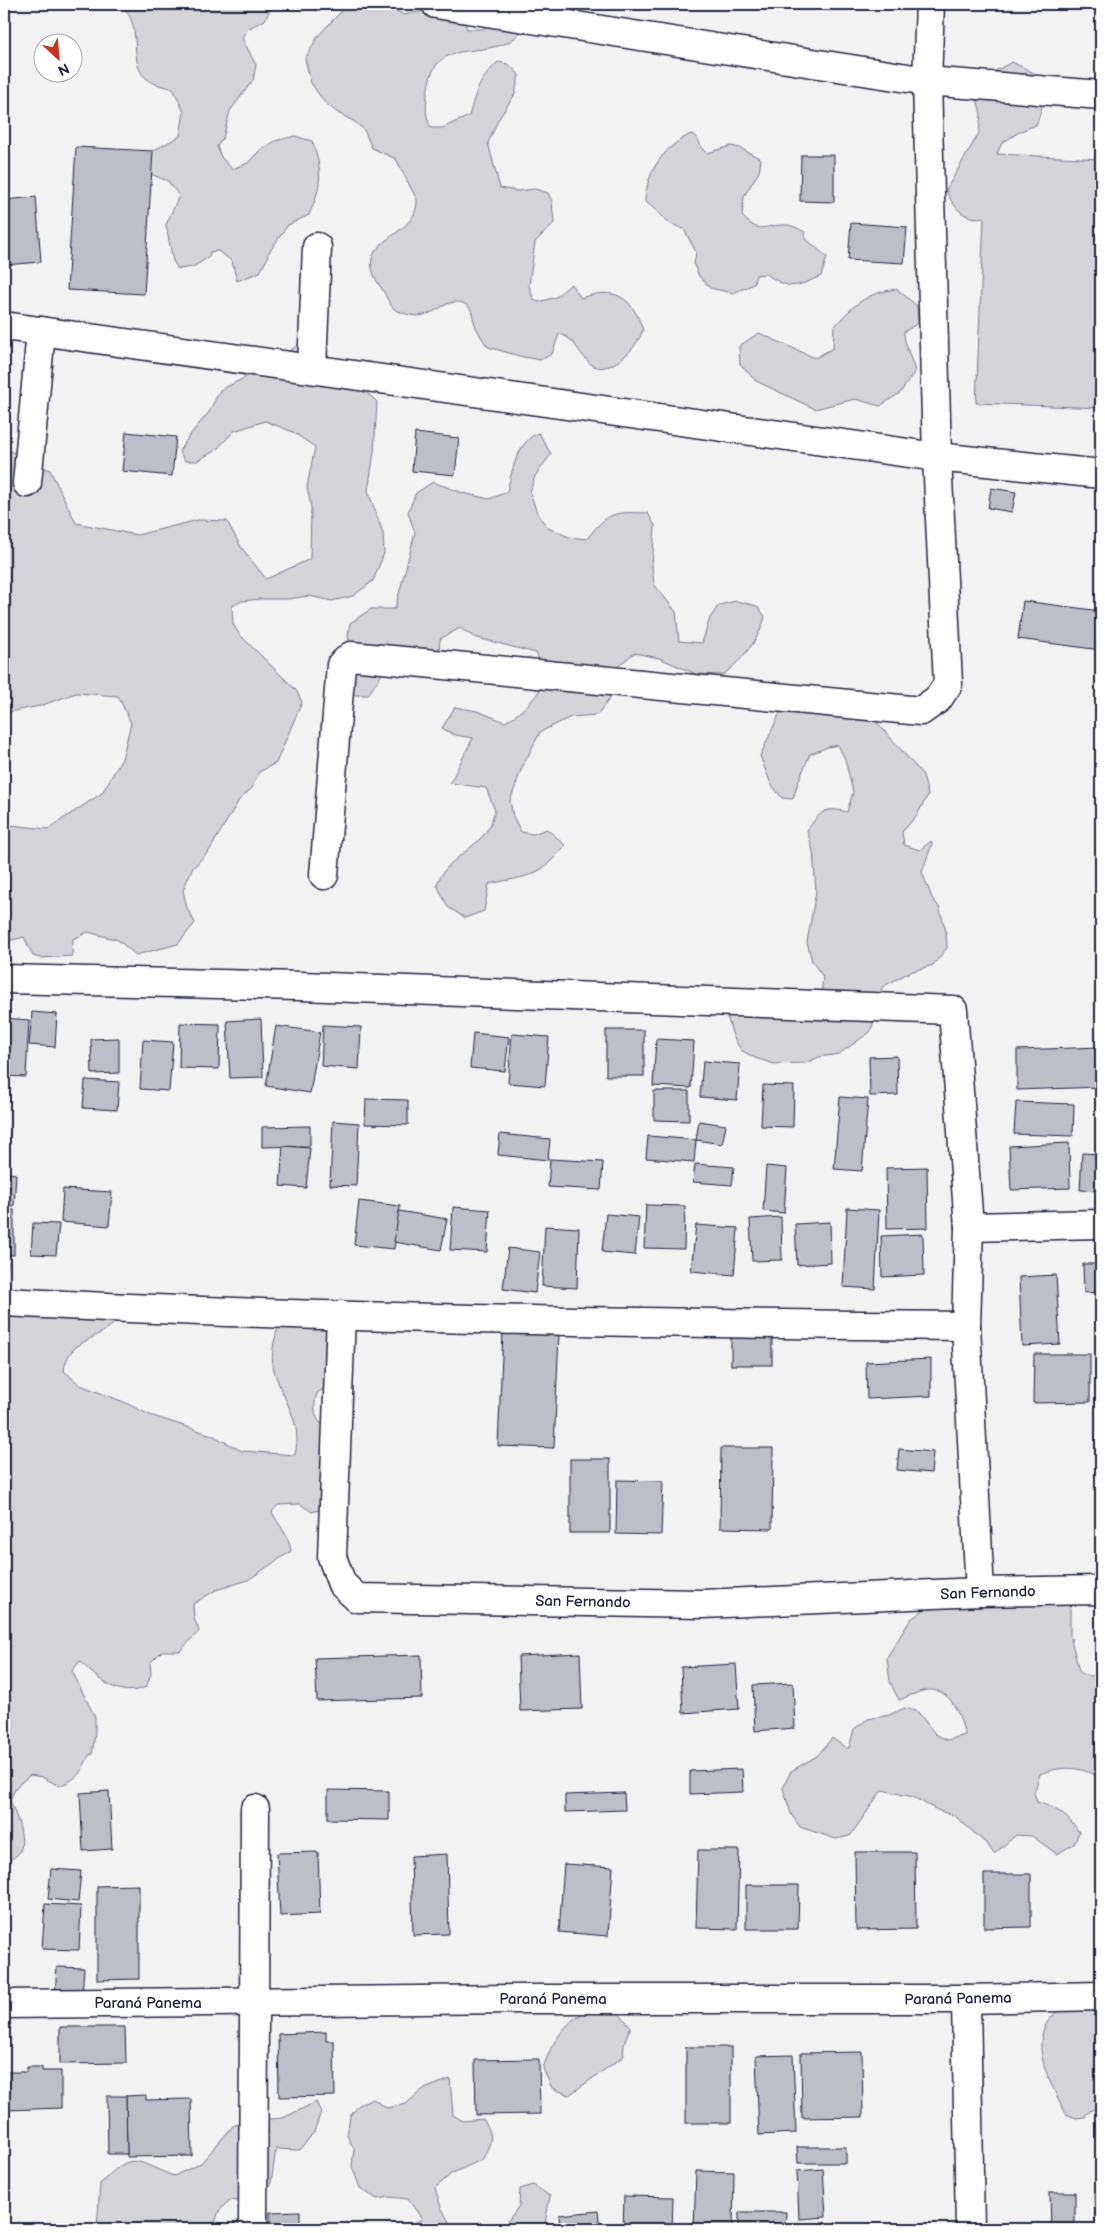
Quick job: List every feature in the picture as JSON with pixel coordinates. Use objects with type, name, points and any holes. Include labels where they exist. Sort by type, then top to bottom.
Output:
[{"type":"street","points":[[436,4],[927,81],[1101,95]]},
{"type":"street","points":[[324,875],[341,665],[351,656],[921,712],[938,699],[948,684],[937,457],[927,81],[930,4]]},
{"type":"street","points":[[312,368],[317,247]]},
{"type":"street","points":[[4,326],[937,457],[1101,474]]},
{"type":"street","points":[[27,483],[41,331]]},
{"type":"street","points":[[4,979],[300,986],[954,1010],[969,1226],[966,1326],[980,1592]]},
{"type":"street","points":[[969,1226],[1101,1224]]},
{"type":"street","points":[[4,1302],[145,1310],[694,1324],[966,1326]]},
{"type":"street","name":"San Fernando","points":[[341,1315],[332,1557],[342,1584],[357,1598],[702,1604],[980,1592],[1101,1590]]},
{"type":"street","points":[[253,2229],[252,2002],[255,1809]]},
{"type":"street","name":"Paraná Panema","points":[[4,2004],[520,1999],[966,1999],[1101,1996]]},
{"type":"street","points":[[966,1999],[970,2229]]},
{"type":"shaded area","points":[[122,4],[273,4],[265,20],[247,29],[242,38],[256,65],[253,80],[230,111],[223,138],[217,146],[221,157],[232,169],[248,163],[259,151],[275,141],[295,136],[312,141],[316,151],[320,178],[309,215],[288,225],[267,255],[268,257],[260,272],[237,281],[232,261],[218,251],[210,252],[209,257],[193,267],[178,269],[173,261],[166,225],[179,196],[168,181],[148,173],[147,154],[180,136],[184,112],[173,88],[155,84],[144,76],[136,56],[134,31],[130,17]]},
{"type":"shaded area","points":[[348,4],[390,4],[394,10],[404,15],[458,4],[467,29],[484,29],[487,13],[525,28],[507,43],[455,53],[445,57],[437,65],[431,77],[426,108],[428,119],[431,128],[442,128],[469,116],[479,86],[498,62],[508,64],[517,72],[519,75],[515,94],[498,120],[488,143],[500,188],[517,191],[535,189],[548,193],[552,201],[554,223],[535,242],[529,286],[534,300],[539,302],[556,297],[571,284],[581,298],[604,293],[621,297],[634,309],[643,330],[636,344],[622,359],[606,367],[597,367],[584,357],[567,337],[559,334],[552,354],[540,360],[523,357],[488,347],[477,330],[470,309],[465,304],[451,303],[431,313],[414,316],[397,311],[392,307],[373,272],[372,259],[377,249],[386,240],[407,224],[414,213],[417,200],[396,159],[372,148],[364,130],[325,103],[311,83],[305,59],[318,36]]},
{"type":"shaded area","points":[[1012,62],[1034,73],[1040,87],[1041,111],[1036,125],[1021,131],[1002,143],[997,154],[1101,159],[1101,408],[976,403],[984,217],[977,218],[965,215],[952,202],[946,190],[979,133],[981,114],[976,95],[984,77]]},
{"type":"shaded area","points":[[691,134],[696,136],[703,150],[707,153],[731,146],[740,148],[761,159],[759,172],[744,196],[742,216],[754,226],[763,228],[789,225],[805,232],[806,239],[827,257],[821,276],[792,286],[781,283],[766,274],[756,275],[754,284],[733,293],[710,288],[699,276],[694,265],[696,252],[684,229],[671,224],[645,201],[649,179],[659,161],[681,139]]},
{"type":"shaded area","points":[[897,289],[917,306],[918,323],[904,332],[906,345],[915,371],[900,393],[880,406],[855,399],[815,409],[756,381],[740,364],[739,346],[759,333],[815,358],[833,348],[834,327],[854,306],[868,297]]},
{"type":"shaded area","points":[[302,343],[357,383],[377,402],[374,452],[368,491],[383,533],[384,553],[373,581],[353,596],[332,601],[309,596],[242,601],[232,606],[233,624],[239,634],[296,690],[302,702],[276,763],[259,772],[252,788],[239,800],[209,851],[192,869],[183,890],[187,908],[195,923],[178,944],[136,955],[118,940],[88,932],[73,939],[72,956],[41,958],[33,956],[24,937],[4,942],[4,822],[10,825],[48,829],[102,793],[122,759],[131,723],[118,696],[76,693],[40,706],[4,713],[4,456],[10,451],[50,470],[76,523],[137,535],[198,520],[227,521],[241,547],[266,579],[310,559],[311,507],[307,487],[315,447],[293,432],[265,421],[234,431],[216,450],[197,461],[185,461],[179,451],[209,412],[220,390],[246,377]]},
{"type":"shaded area","points":[[539,433],[551,454],[535,476],[530,492],[537,513],[548,528],[569,537],[587,539],[601,523],[613,515],[619,513],[648,513],[655,526],[652,566],[654,584],[676,612],[679,641],[702,643],[710,618],[719,605],[736,601],[757,606],[765,616],[755,641],[737,663],[723,675],[696,674],[659,658],[634,653],[612,671],[617,689],[597,715],[571,717],[540,732],[521,770],[510,801],[513,816],[521,832],[533,834],[547,829],[565,845],[540,870],[523,877],[489,884],[484,911],[465,918],[448,907],[437,885],[446,869],[486,832],[491,824],[495,810],[486,788],[450,783],[473,738],[455,735],[442,728],[455,707],[477,711],[505,722],[530,702],[540,690],[547,676],[536,653],[474,637],[460,628],[440,639],[439,656],[387,661],[382,674],[368,695],[355,695],[351,691],[353,656],[348,636],[350,623],[371,609],[395,609],[415,533],[408,512],[416,493],[433,482],[463,493],[489,499],[507,492],[513,467],[521,450],[526,442]]},
{"type":"shaded area","points":[[783,706],[875,720],[923,775],[928,795],[917,815],[902,832],[904,845],[920,850],[931,841],[932,844],[922,872],[932,898],[939,907],[946,931],[947,948],[933,965],[910,972],[882,987],[878,1010],[870,1032],[839,1054],[819,1057],[806,1063],[774,1064],[755,1058],[741,1050],[733,1036],[724,1001],[752,987],[768,1002],[821,995],[823,977],[812,961],[807,942],[816,891],[813,851],[807,830],[819,815],[827,810],[847,812],[853,792],[845,759],[838,745],[810,754],[793,799],[782,798],[771,784],[760,756]]},
{"type":"shaded area","points":[[291,1300],[340,1303],[329,1386],[317,1393],[315,1401],[317,1417],[323,1426],[334,1435],[326,1508],[312,1512],[300,1504],[278,1505],[272,1512],[286,1535],[291,1551],[248,1580],[216,1590],[193,1604],[194,1618],[199,1631],[180,1651],[162,1651],[150,1663],[151,1674],[146,1687],[127,1691],[118,1689],[101,1680],[80,1661],[72,1671],[95,1717],[92,1755],[90,1754],[76,1777],[59,1786],[42,1777],[30,1775],[16,1787],[10,1800],[20,1828],[22,1844],[17,1855],[4,1864],[4,1307],[114,1320],[114,1323],[107,1329],[83,1342],[70,1353],[64,1371],[80,1385],[124,1402],[150,1415],[212,1435],[242,1451],[295,1455],[297,1443],[294,1421],[274,1370],[273,1362],[276,1334]]},
{"type":"shaded area","points":[[1070,1604],[1070,1635],[1079,1671],[1087,1676],[1101,1674],[1101,1780],[1079,1769],[1055,1769],[1040,1774],[1034,1793],[1037,1802],[1061,1813],[1075,1826],[1079,1832],[1074,1844],[1057,1854],[1032,1836],[1016,1835],[994,1854],[988,1845],[955,1816],[937,1810],[913,1797],[882,1790],[850,1836],[836,1839],[800,1827],[791,1814],[783,1788],[791,1771],[817,1756],[832,1738],[846,1748],[849,1748],[854,1729],[868,1719],[889,1715],[905,1708],[918,1712],[935,1734],[947,1740],[965,1735],[954,1705],[944,1694],[925,1690],[899,1700],[890,1682],[887,1657],[911,1619],[929,1606]]},
{"type":"shaded area","points":[[1101,1997],[1101,2104],[1086,2114],[1085,2117],[1076,2118],[1066,2114],[1047,2074],[1041,2047],[1042,2034],[1048,2022],[1072,2000]]},
{"type":"shaded area","points":[[613,2007],[631,2027],[625,2041],[624,2056],[569,2095],[552,2088],[543,2069],[550,2050],[561,2032],[584,2012],[594,2008]]},
{"type":"shaded area","points":[[450,2079],[453,2115],[463,2121],[483,2119],[489,2130],[490,2143],[483,2159],[451,2174],[435,2188],[441,2207],[453,2229],[401,2229],[422,2219],[408,2199],[390,2197],[377,2199],[360,2188],[352,2166],[354,2149],[347,2136],[350,2116],[359,2105],[373,2099],[387,2108],[406,2104],[422,2090]]},
{"type":"shaded area","points":[[316,2102],[321,2112],[314,2132],[300,2150],[276,2149],[271,2183],[259,2203],[230,2200],[219,2213],[215,2229],[97,2229],[100,2184],[120,2166],[134,2161],[174,2176],[201,2163],[233,2126],[245,2121],[283,2118]]},
{"type":"shaded area","points":[[533,2185],[550,2196],[544,2229],[502,2229],[519,2206],[520,2189]]},
{"type":"building","points":[[76,147],[153,151],[144,294],[67,290]]},
{"type":"building","points":[[801,155],[834,155],[834,202],[800,201]]},
{"type":"building","points":[[36,197],[41,262],[4,265],[4,200]]},
{"type":"building","points":[[851,223],[907,227],[904,263],[848,260]]},
{"type":"building","points":[[4,343],[9,343],[4,376]]},
{"type":"building","points":[[126,432],[176,437],[172,476],[122,471]]},
{"type":"building","points":[[415,433],[459,438],[455,475],[412,471]]},
{"type":"building","points":[[991,488],[1016,492],[1012,512],[988,508]]},
{"type":"building","points":[[1023,601],[1101,611],[1101,650],[1018,639]]},
{"type":"building","points":[[32,1012],[57,1014],[55,1047],[29,1045]]},
{"type":"building","points":[[4,1018],[29,1020],[26,1077],[4,1076]]},
{"type":"building","points":[[261,1019],[263,1077],[230,1078],[227,1021]]},
{"type":"building","points":[[180,1023],[220,1024],[219,1069],[179,1068]]},
{"type":"building","points":[[323,1025],[361,1027],[359,1069],[321,1066]]},
{"type":"building","points":[[276,1026],[320,1032],[310,1093],[266,1086]]},
{"type":"building","points":[[606,1030],[644,1030],[644,1076],[606,1076]]},
{"type":"building","points":[[473,1033],[509,1037],[505,1071],[470,1068]]},
{"type":"building","points":[[512,1034],[549,1037],[545,1086],[508,1083]]},
{"type":"building","points":[[119,1038],[119,1073],[92,1074],[91,1039]]},
{"type":"building","points":[[656,1039],[694,1041],[691,1088],[653,1086]]},
{"type":"building","points":[[143,1040],[173,1042],[169,1091],[140,1089]]},
{"type":"building","points":[[1101,1047],[1101,1087],[1017,1090],[1017,1050]]},
{"type":"building","points":[[897,1056],[898,1095],[870,1096],[869,1057]]},
{"type":"building","points":[[703,1061],[740,1064],[737,1100],[700,1097]]},
{"type":"building","points":[[85,1080],[119,1082],[117,1110],[83,1108]]},
{"type":"building","points":[[763,1085],[794,1086],[793,1127],[761,1126]]},
{"type":"building","points":[[654,1091],[689,1091],[689,1121],[654,1120]]},
{"type":"building","points":[[840,1097],[868,1099],[862,1171],[834,1169]]},
{"type":"building","points":[[366,1099],[408,1100],[408,1125],[365,1124]]},
{"type":"building","points":[[1016,1102],[1074,1104],[1073,1136],[1014,1134]]},
{"type":"building","points":[[333,1121],[359,1123],[356,1186],[330,1185]]},
{"type":"building","points":[[699,1121],[726,1125],[722,1144],[696,1140]]},
{"type":"building","points":[[310,1126],[310,1146],[262,1147],[262,1127]]},
{"type":"building","points":[[500,1134],[550,1139],[548,1160],[498,1155]]},
{"type":"building","points":[[648,1136],[696,1140],[694,1162],[646,1158]]},
{"type":"building","points":[[1069,1143],[1070,1188],[1011,1190],[1009,1146]]},
{"type":"building","points":[[283,1146],[310,1148],[306,1188],[280,1186]]},
{"type":"building","points":[[1082,1153],[1101,1154],[1101,1191],[1080,1190]]},
{"type":"building","points":[[550,1159],[603,1162],[601,1190],[548,1187]]},
{"type":"building","points":[[695,1164],[734,1167],[732,1185],[693,1182]]},
{"type":"building","points":[[766,1166],[787,1168],[784,1213],[763,1211]]},
{"type":"building","points":[[927,1167],[928,1228],[887,1229],[886,1168]]},
{"type":"building","points":[[4,1173],[16,1174],[14,1206],[4,1205]]},
{"type":"building","points":[[63,1189],[112,1192],[109,1226],[61,1222]]},
{"type":"building","points":[[359,1201],[400,1206],[394,1249],[354,1245]]},
{"type":"building","points":[[646,1205],[685,1206],[684,1249],[644,1248]]},
{"type":"building","points":[[453,1207],[490,1210],[487,1252],[450,1250]]},
{"type":"building","points":[[847,1208],[879,1210],[875,1289],[843,1287]]},
{"type":"building","points":[[4,1210],[14,1210],[14,1255],[4,1255]]},
{"type":"building","points":[[399,1211],[447,1219],[441,1250],[394,1242]]},
{"type":"building","points":[[606,1214],[639,1217],[635,1255],[602,1252]]},
{"type":"building","points":[[781,1217],[782,1260],[752,1261],[750,1219]]},
{"type":"building","points":[[830,1222],[831,1263],[797,1265],[795,1224]]},
{"type":"building","points":[[33,1223],[59,1224],[56,1255],[31,1254]]},
{"type":"building","points":[[696,1225],[738,1228],[734,1275],[691,1271]]},
{"type":"building","points":[[545,1226],[579,1228],[577,1288],[542,1286]]},
{"type":"building","points":[[923,1234],[924,1275],[882,1277],[881,1236]]},
{"type":"building","points":[[508,1248],[540,1252],[535,1293],[503,1289]]},
{"type":"building","points":[[4,1260],[8,1261],[6,1283],[4,1283]]},
{"type":"building","points":[[1083,1264],[1101,1264],[1101,1292],[1084,1293]]},
{"type":"building","points":[[1056,1275],[1060,1344],[1022,1346],[1019,1277]]},
{"type":"building","points":[[503,1332],[559,1334],[554,1448],[498,1446]]},
{"type":"building","points":[[731,1338],[772,1338],[772,1365],[731,1365]]},
{"type":"building","points":[[1034,1354],[1090,1354],[1090,1402],[1033,1403]]},
{"type":"building","points":[[931,1359],[931,1396],[867,1399],[866,1362]]},
{"type":"building","points":[[721,1448],[773,1448],[772,1529],[720,1528]]},
{"type":"building","points":[[899,1449],[933,1452],[931,1473],[897,1470]]},
{"type":"building","points":[[570,1459],[610,1459],[610,1533],[570,1533]]},
{"type":"building","points":[[617,1480],[663,1481],[661,1535],[616,1534]]},
{"type":"building","points":[[580,1653],[582,1709],[520,1711],[518,1656]]},
{"type":"building","points":[[421,1655],[422,1698],[317,1701],[315,1658]]},
{"type":"building","points":[[736,1664],[739,1709],[683,1713],[681,1667]]},
{"type":"building","points":[[793,1683],[795,1728],[755,1731],[753,1685]]},
{"type":"building","points":[[742,1769],[743,1792],[690,1794],[690,1771]]},
{"type":"building","points":[[328,1790],[389,1791],[389,1820],[328,1819]]},
{"type":"building","points":[[109,1791],[112,1849],[83,1851],[80,1793]]},
{"type":"building","points":[[624,1793],[625,1810],[565,1812],[565,1795]]},
{"type":"building","points":[[698,1850],[739,1850],[737,1929],[696,1928]]},
{"type":"building","points":[[318,1852],[320,1914],[280,1916],[277,1853]]},
{"type":"building","points":[[855,1852],[915,1852],[916,1929],[856,1930]]},
{"type":"building","points":[[447,1854],[449,1934],[413,1935],[411,1856]]},
{"type":"building","points":[[564,1864],[613,1867],[608,1936],[559,1932]]},
{"type":"building","points":[[51,1869],[81,1871],[78,1902],[48,1899]]},
{"type":"building","points":[[984,1874],[1031,1874],[1031,1927],[984,1928]]},
{"type":"building","points":[[139,1885],[139,1979],[97,1980],[97,1886]]},
{"type":"building","points":[[746,1885],[799,1885],[798,1929],[746,1929]]},
{"type":"building","points":[[45,1904],[81,1906],[79,1950],[42,1949]]},
{"type":"building","points":[[57,1967],[84,1968],[82,1996],[55,1995]]},
{"type":"building","points":[[60,2027],[125,2027],[126,2063],[60,2064]]},
{"type":"building","points":[[326,2032],[326,2041],[334,2041],[335,2096],[279,2097],[278,2034]]},
{"type":"building","points":[[686,2047],[731,2047],[731,2123],[686,2123]]},
{"type":"building","points":[[862,2052],[863,2117],[802,2118],[801,2053]]},
{"type":"building","points":[[793,2055],[796,2133],[759,2135],[756,2056]]},
{"type":"building","points":[[539,2059],[540,2114],[476,2115],[475,2060]]},
{"type":"building","points":[[27,2067],[42,2067],[42,2071],[61,2071],[61,2108],[7,2110],[7,2072],[27,2072]]},
{"type":"building","points":[[146,2095],[146,2100],[191,2099],[192,2156],[127,2157],[126,2096]]},
{"type":"building","points":[[107,2096],[126,2096],[127,2154],[108,2154]]},
{"type":"building","points":[[797,2147],[846,2147],[846,2163],[798,2163]]},
{"type":"building","points":[[823,2169],[826,2217],[799,2219],[797,2171]]},
{"type":"building","points":[[696,2171],[734,2172],[733,2229],[694,2229]]},
{"type":"building","points":[[1050,2192],[1075,2192],[1075,2229],[1051,2229]]},
{"type":"building","points":[[1094,2192],[1101,2192],[1101,2229],[1096,2229]]},
{"type":"building","points":[[624,2196],[673,2197],[672,2229],[623,2229]]},
{"type":"building","points":[[300,2211],[300,2229],[270,2229],[270,2212]]},
{"type":"building","points":[[598,2211],[600,2229],[560,2229],[559,2215]]},
{"type":"building","points":[[739,2212],[786,2212],[785,2229],[739,2229]]}]
